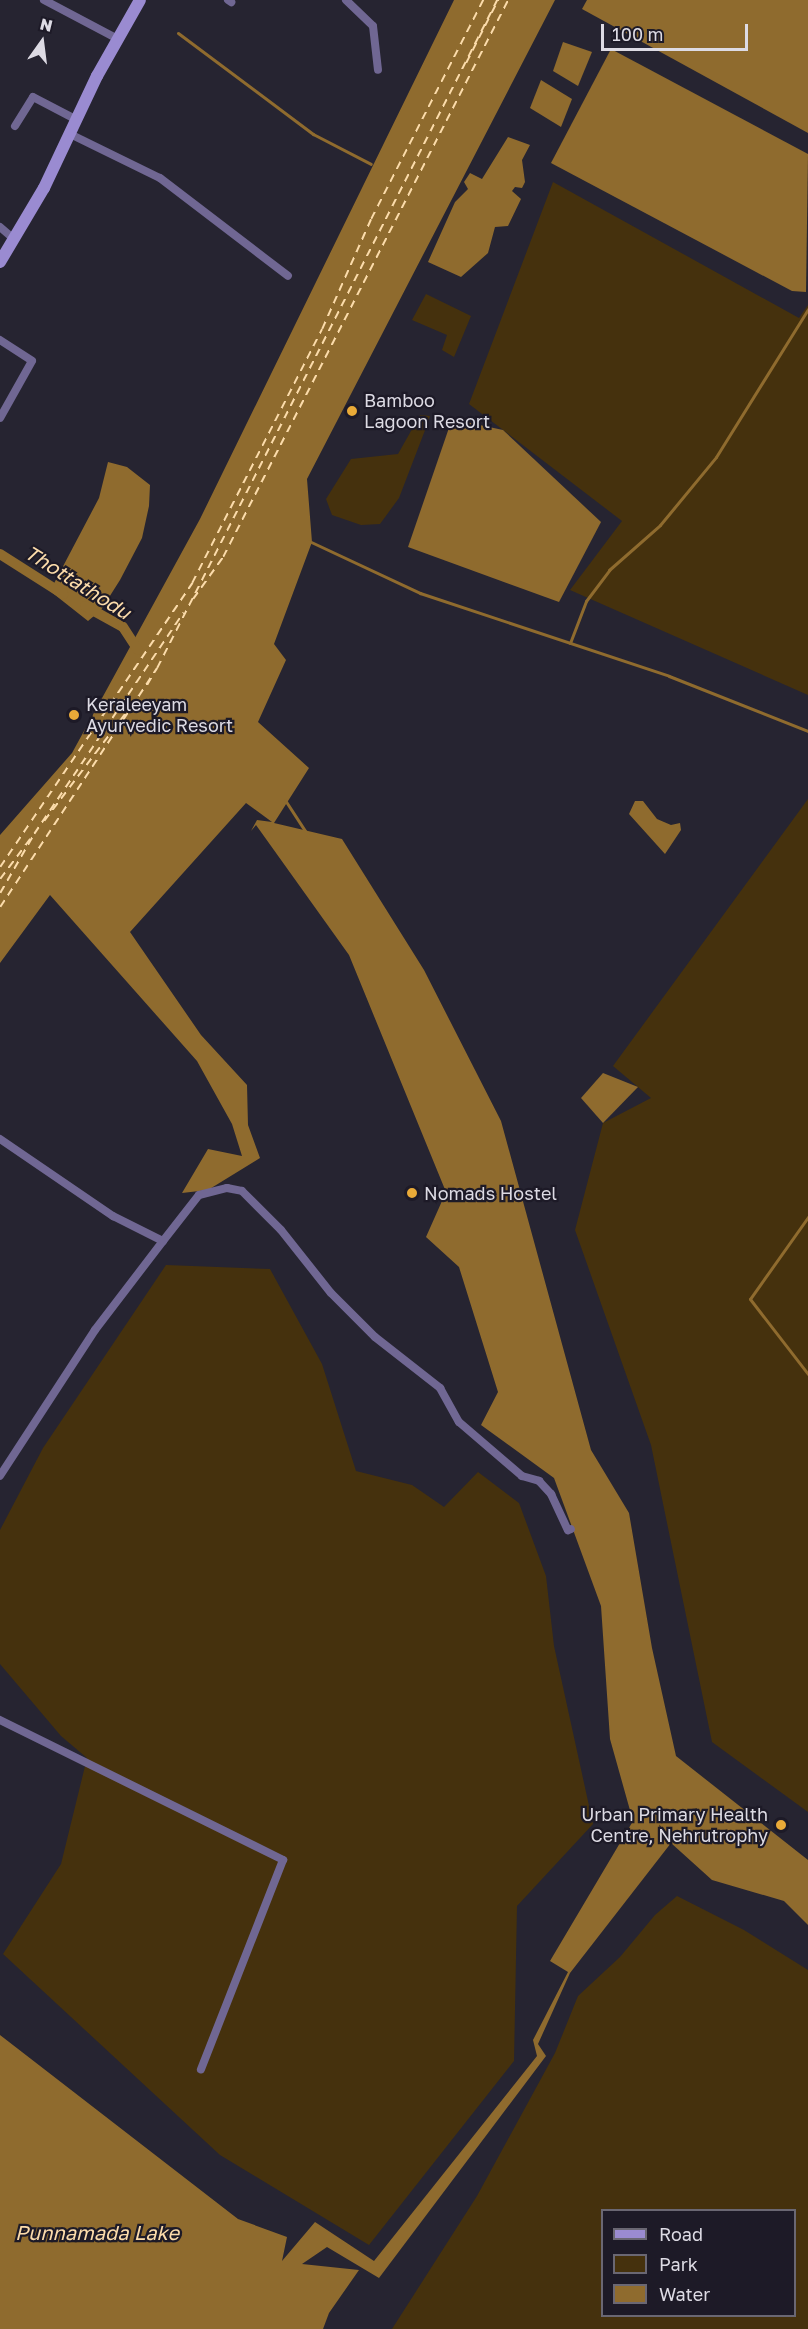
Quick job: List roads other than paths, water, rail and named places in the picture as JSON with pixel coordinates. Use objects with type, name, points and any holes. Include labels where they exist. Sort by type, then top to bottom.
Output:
[{"type":"main road","points":[[0,262],[140,0]]},
{"type":"street","points":[[44,0],[118,39]]},
{"type":"street","points":[[346,0],[373,26],[378,70]]},
{"type":"street","points":[[15,126],[33,97],[77,120]]},
{"type":"street","points":[[70,134],[160,178],[288,276]]},
{"type":"street","points":[[0,227],[14,239]]},
{"type":"street","points":[[0,340],[32,361],[0,418]]},
{"type":"street","points":[[0,1139],[113,1216],[163,1241]]},
{"type":"street","points":[[0,1476],[95,1329],[163,1241],[199,1196],[227,1188],[242,1191],[281,1230],[331,1293],[375,1337],[440,1389],[459,1422],[522,1476],[545,1488],[568,1530],[571,1529]]},
{"type":"street","points":[[0,1720],[283,1860],[201,2069]]},
{"type":"water","name":"Punnamada Lake","points":[[454,0],[555,0],[307,479],[312,542],[274,644],[286,660],[258,722],[309,768],[274,823],[342,839],[424,970],[501,1121],[591,1450],[629,1513],[652,1648],[676,1756],[808,1860],[808,1925],[784,1901],[712,1880],[671,1843],[570,1973],[538,2044],[546,2056],[379,2278],[327,2247],[302,2264],[359,2270],[329,2313],[323,2329],[0,2329],[0,2035],[238,2219],[287,2237],[282,2261],[315,2222],[374,2261],[537,2056],[533,2040],[568,1972],[550,1961],[633,1821],[610,1739],[601,1606],[554,1478],[481,1425],[498,1392],[459,1267],[426,1237],[446,1192],[349,955],[256,825],[251,831],[257,820],[272,822],[246,803],[130,932],[201,1035],[247,1085],[248,1125],[260,1158],[208,1190],[182,1193],[208,1149],[242,1156],[232,1124],[197,1061],[50,895],[0,963],[0,835],[72,753],[200,519]]},
{"type":"water","points":[[587,0],[808,0],[808,133],[582,9]]},
{"type":"water","points":[[563,42],[592,52],[578,86],[553,71]]},
{"type":"water","points":[[611,49],[808,154],[806,292],[792,291],[551,163]]},
{"type":"water","points":[[541,80],[572,99],[561,127],[530,108]]},
{"type":"water","points":[[508,137],[530,145],[522,160],[525,182],[522,188],[515,187],[512,191],[521,199],[508,226],[495,227],[488,253],[461,277],[428,262],[455,202],[468,189],[464,182],[470,173],[482,179]]},
{"type":"water","points":[[452,419],[503,430],[601,522],[559,602],[408,547]]},
{"type":"water","points":[[108,462],[127,467],[150,485],[149,506],[142,538],[120,580],[101,610],[88,621],[50,591],[99,498]]},
{"type":"water","points":[[635,801],[643,801],[657,819],[671,825],[680,823],[681,830],[665,854],[629,814]]},
{"type":"water","points":[[603,1073],[638,1087],[603,1123],[581,1098]]},
{"type":"waterway","points":[[178,33],[313,134],[371,164]]},
{"type":"waterway","points":[[570,643],[586,601],[609,570],[660,525],[716,457],[808,309]]},
{"type":"waterway","points":[[309,541],[420,593],[669,676],[808,731]]},
{"type":"waterway","name":"Thottathodu","points":[[0,554],[63,594]]},
{"type":"waterway","name":"Thottathodu","points":[[85,606],[123,627],[138,650]]},
{"type":"waterway","points":[[285,800],[309,837]]},
{"type":"waterway","points":[[808,1217],[750,1299],[808,1374]]},
{"type":"place","name":"Bamboo Lagoon Resort","points":[[352,411]]},
{"type":"place","name":"Keraleeyam Ayurvedic Resort","points":[[74,715]]},
{"type":"place","name":"Nomads Hostel","points":[[412,1193]]},
{"type":"place","name":"Urban Primary Health Centre, Nehrutrophy","points":[[781,1825]]}]
